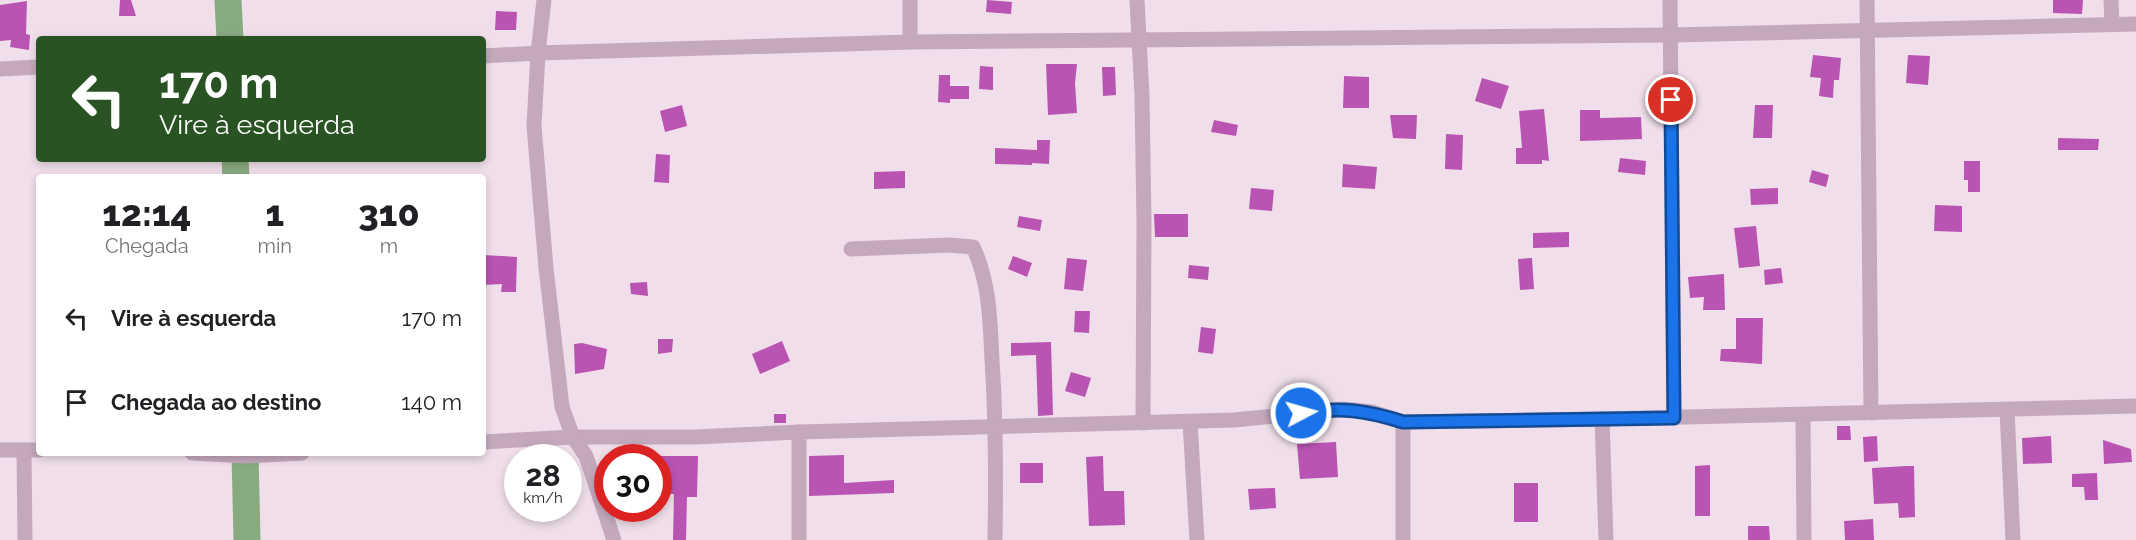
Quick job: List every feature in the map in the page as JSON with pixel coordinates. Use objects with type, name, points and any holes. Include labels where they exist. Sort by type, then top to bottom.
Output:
[{"type":"street","points":[[544,0],[534,126],[546,268],[562,407],[573,437],[586,456],[614,540]]},
{"type":"street","points":[[910,0],[910,42]]},
{"type":"street","points":[[1137,0],[1142,96],[1144,222],[1143,423]]},
{"type":"street","points":[[1670,0],[1674,418]]},
{"type":"street","points":[[1867,0],[1871,413]]},
{"type":"street","points":[[2111,0],[2112,24]]},
{"type":"street","points":[[486,56],[910,42],[1671,35],[2136,24]]},
{"type":"street","points":[[0,69],[36,67]]},
{"type":"street","points":[[850,249],[949,245],[973,247],[982,266],[988,298],[996,428],[995,540]]},
{"type":"street","points":[[486,442],[573,437],[695,437],[799,432],[1190,422],[1343,409],[1372,412],[1403,422],[1674,418],[2136,406]]},
{"type":"street","points":[[2007,410],[2013,540]]},
{"type":"street","points":[[1803,415],[1804,540]]},
{"type":"street","points":[[1602,419],[1606,540]]},
{"type":"street","points":[[1190,422],[1197,540]]},
{"type":"street","points":[[1403,422],[1403,540]]},
{"type":"street","points":[[799,432],[799,540]]},
{"type":"street","points":[[0,450],[32,450],[25,540]]},
{"type":"building","points":[[120,0],[131,0],[136,16],[119,16]]},
{"type":"building","points":[[987,0],[1012,2],[1011,14],[986,12]]},
{"type":"building","points":[[2053,0],[2083,0],[2082,14],[2053,13]]},
{"type":"building","points":[[27,1],[26,34],[30,35],[29,50],[10,47],[11,40],[0,41],[0,5]]},
{"type":"building","points":[[496,11],[517,12],[516,30],[495,30]]},
{"type":"building","points":[[1813,55],[1841,58],[1839,80],[1834,80],[1833,98],[1819,96],[1821,78],[1810,77]]},
{"type":"building","points":[[1908,55],[1930,56],[1928,85],[1906,83]]},
{"type":"building","points":[[1046,64],[1077,64],[1075,83],[1077,113],[1048,115]]},
{"type":"building","points":[[980,66],[993,67],[993,90],[979,89]]},
{"type":"building","points":[[1102,67],[1115,67],[1116,95],[1103,96]]},
{"type":"building","points":[[939,75],[950,75],[950,86],[969,86],[969,99],[950,99],[950,103],[938,102]]},
{"type":"building","points":[[1344,76],[1369,77],[1369,108],[1343,108]]},
{"type":"building","points":[[1482,78],[1509,86],[1501,109],[1475,101]]},
{"type":"building","points":[[682,105],[687,126],[665,132],[660,111]]},
{"type":"building","points":[[1755,105],[1773,105],[1772,138],[1753,138]]},
{"type":"building","points":[[1544,109],[1549,161],[1542,160],[1542,164],[1516,164],[1516,148],[1522,148],[1519,111]]},
{"type":"building","points":[[1580,110],[1600,110],[1600,118],[1641,117],[1642,139],[1580,141]]},
{"type":"building","points":[[1390,115],[1417,115],[1416,139],[1393,138]]},
{"type":"building","points":[[1214,120],[1238,125],[1236,136],[1211,132]]},
{"type":"building","points":[[1446,134],[1463,135],[1462,170],[1445,169]]},
{"type":"building","points":[[2058,138],[2099,139],[2098,150],[2058,150]]},
{"type":"building","points":[[1037,140],[1050,140],[1049,164],[995,164],[995,148],[1037,150]]},
{"type":"building","points":[[656,154],[670,155],[669,183],[654,182]]},
{"type":"building","points":[[1620,158],[1646,161],[1645,175],[1618,172]]},
{"type":"building","points":[[1964,161],[1980,161],[1980,192],[1968,192],[1968,180],[1964,180]]},
{"type":"building","points":[[1343,164],[1377,167],[1375,189],[1342,187]]},
{"type":"building","points":[[1812,170],[1829,175],[1826,187],[1809,182]]},
{"type":"building","points":[[905,171],[905,188],[874,189],[874,172]]},
{"type":"building","points":[[1251,188],[1274,190],[1272,211],[1249,209]]},
{"type":"building","points":[[1778,188],[1778,204],[1751,205],[1750,189]]},
{"type":"building","points":[[1935,205],[1962,206],[1962,232],[1934,231]]},
{"type":"building","points":[[1154,214],[1188,214],[1188,237],[1155,237]]},
{"type":"building","points":[[1019,216],[1042,220],[1040,231],[1017,227]]},
{"type":"building","points":[[1756,226],[1760,266],[1739,268],[1734,228]]},
{"type":"building","points":[[1569,232],[1569,247],[1533,248],[1533,233]]},
{"type":"building","points":[[486,255],[517,257],[516,292],[501,292],[502,284],[486,285]]},
{"type":"building","points":[[1013,256],[1032,263],[1027,277],[1008,269]]},
{"type":"building","points":[[1067,258],[1087,260],[1083,291],[1064,289]]},
{"type":"building","points":[[1532,258],[1534,289],[1520,290],[1518,259]]},
{"type":"building","points":[[1189,265],[1209,267],[1208,280],[1188,278]]},
{"type":"building","points":[[1781,268],[1783,283],[1765,285],[1764,270]]},
{"type":"building","points":[[1724,274],[1725,310],[1703,310],[1704,297],[1690,298],[1688,277]]},
{"type":"building","points":[[647,282],[648,296],[631,294],[630,283]]},
{"type":"building","points":[[1075,311],[1090,311],[1089,333],[1074,332]]},
{"type":"building","points":[[1736,318],[1763,318],[1762,364],[1720,361],[1721,349],[1736,349]]},
{"type":"building","points":[[1201,327],[1216,329],[1213,354],[1198,352]]},
{"type":"building","points":[[658,339],[673,339],[672,352],[658,354]]},
{"type":"building","points":[[782,341],[790,361],[760,374],[752,354]]},
{"type":"building","points":[[1051,342],[1053,415],[1038,416],[1036,355],[1011,356],[1011,343]]},
{"type":"building","points":[[582,343],[607,349],[604,369],[575,374],[574,344]]},
{"type":"building","points":[[1071,372],[1091,378],[1085,397],[1065,391]]},
{"type":"building","points":[[774,414],[786,414],[786,423],[774,423]]},
{"type":"building","points":[[1837,426],[1850,426],[1851,440],[1837,440]]},
{"type":"building","points":[[1877,436],[1878,461],[1864,462],[1863,437]]},
{"type":"building","points":[[2051,436],[2052,463],[2023,464],[2022,438]]},
{"type":"building","points":[[2103,440],[2131,449],[2132,462],[2104,464]]},
{"type":"building","points":[[1336,442],[1338,477],[1300,479],[1297,444]]},
{"type":"building","points":[[844,455],[844,483],[894,480],[894,493],[809,496],[809,456]]},
{"type":"building","points":[[672,456],[698,456],[697,497],[687,497],[686,540],[673,540],[674,494],[672,494]]},
{"type":"building","points":[[1103,456],[1104,491],[1124,491],[1125,525],[1089,526],[1086,457]]},
{"type":"building","points":[[1020,463],[1043,463],[1043,483],[1020,483]]},
{"type":"building","points":[[1710,465],[1710,516],[1695,516],[1695,466]]},
{"type":"building","points":[[1914,466],[1915,517],[1899,518],[1898,503],[1874,504],[1872,468]]},
{"type":"building","points":[[2097,473],[2098,500],[2085,500],[2084,487],[2072,487],[2072,474]]},
{"type":"building","points":[[1514,483],[1538,483],[1538,522],[1514,522]]},
{"type":"building","points":[[1275,488],[1276,508],[1250,510],[1248,489]]},
{"type":"building","points":[[1873,519],[1874,540],[1845,540],[1844,521]]},
{"type":"building","points":[[1748,526],[1769,526],[1770,540],[1748,540]]},
{"type":"waterway","points":[[228,0],[230,36]]},
{"type":"waterway","points":[[235,162],[236,174]]},
{"type":"waterway","points":[[245,456],[247,540]]},
{"type":"route","points":[[1301,413],[1343,409],[1372,412],[1403,422],[1674,418],[1671,100]]}]
